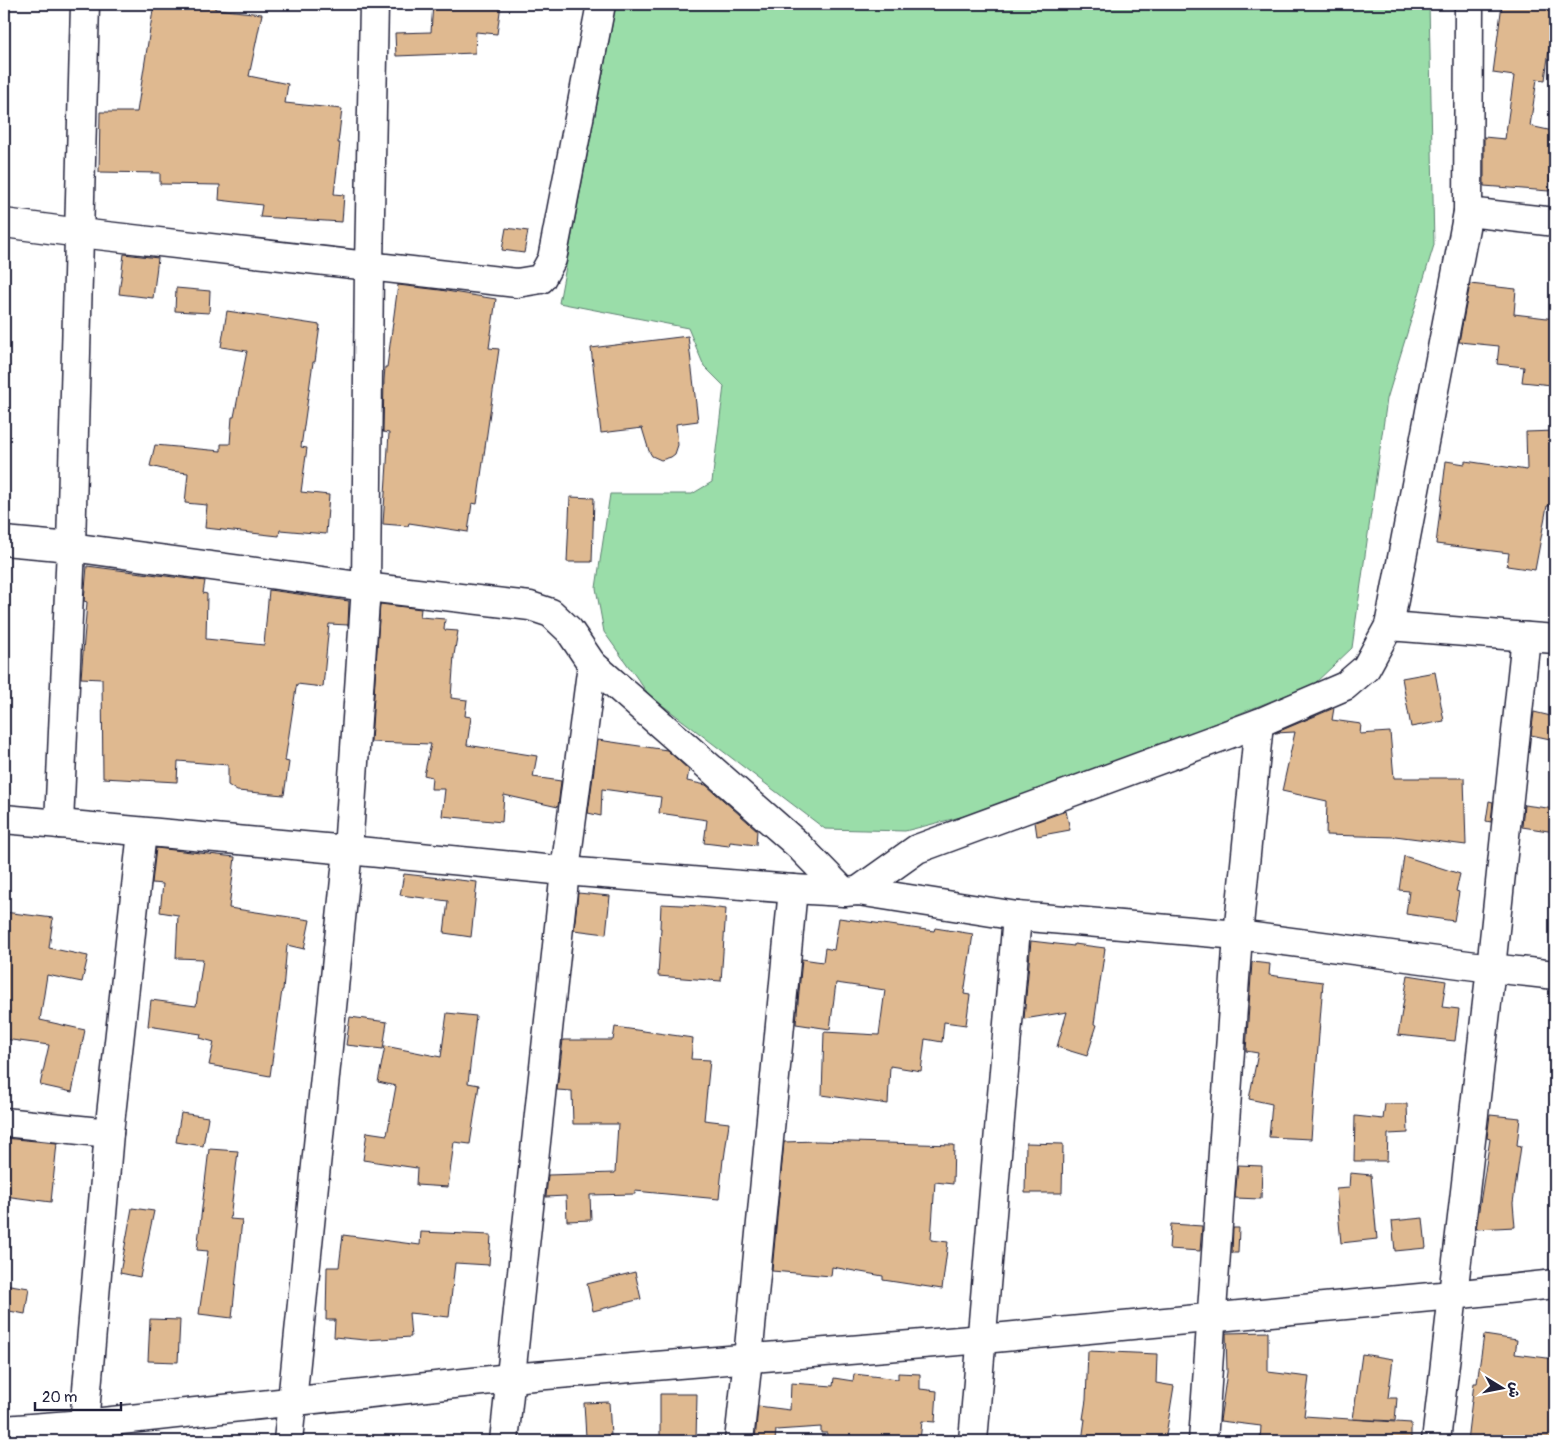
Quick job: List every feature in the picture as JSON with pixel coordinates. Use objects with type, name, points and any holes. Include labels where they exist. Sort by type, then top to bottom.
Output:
[{"type":"street","points":[[58,824],[71,547],[85,4]]},
{"type":"street","points":[[288,1441],[348,850],[366,587],[374,4]]},
{"type":"street","points":[[4,223],[517,283],[541,279],[552,259],[601,4]]},
{"type":"street","points":[[851,892],[917,849],[1259,724],[1345,686],[1366,668],[1389,626],[1468,212],[1469,4]]},
{"type":"street","points":[[1468,212],[1555,222]]},
{"type":"street","points":[[4,541],[71,547],[366,587],[530,606],[551,613],[569,630],[592,664],[851,892]]},
{"type":"street","points":[[1389,626],[1555,639]]},
{"type":"street","points":[[1436,1441],[1491,968],[1526,638]]},
{"type":"street","points":[[504,1441],[565,871],[592,664]]},
{"type":"street","points":[[1203,1441],[1238,935],[1259,724]]},
{"type":"street","points":[[4,819],[565,871],[851,892],[1017,916],[1238,935],[1555,975]]},
{"type":"street","points":[[84,1424],[109,1133],[142,832]]},
{"type":"street","points":[[739,1441],[793,889]]},
{"type":"street","points":[[973,1441],[1017,916]]},
{"type":"street","points":[[4,1122],[109,1133]]},
{"type":"street","points":[[4,1430],[49,1434],[84,1424],[510,1378],[983,1339],[1555,1284]]},
{"type":"green space","points":[[616,4],[1429,4],[1434,245],[1387,399],[1352,648],[1314,684],[1012,804],[905,831],[825,829],[649,695],[604,632],[596,588],[610,494],[692,494],[712,482],[724,386],[704,366],[688,328],[559,303]]},
{"type":"building","points":[[154,4],[215,7],[215,9],[262,14],[249,76],[288,84],[285,103],[342,109],[334,194],[344,195],[342,222],[260,217],[262,205],[219,200],[220,185],[160,184],[160,173],[99,172],[100,112],[137,112]]},
{"type":"building","points":[[433,4],[501,4],[497,34],[476,32],[475,53],[396,56],[395,33],[431,32]]},
{"type":"building","points":[[1502,4],[1555,4],[1545,80],[1537,79],[1530,126],[1553,131],[1549,191],[1484,186],[1484,137],[1505,139],[1514,76],[1493,73]]},
{"type":"building","points":[[506,228],[528,231],[524,253],[502,250]]},
{"type":"building","points":[[124,254],[158,258],[153,298],[119,294]]},
{"type":"building","points":[[1470,284],[1516,289],[1514,314],[1555,319],[1555,357],[1552,385],[1522,382],[1524,367],[1497,364],[1499,346],[1459,342]]},
{"type":"building","points":[[398,285],[496,299],[489,348],[499,349],[477,504],[472,503],[468,532],[409,523],[408,526],[383,524],[389,433],[383,432],[384,380]]},
{"type":"building","points":[[176,288],[210,291],[209,313],[175,311]]},
{"type":"building","points":[[227,311],[320,325],[301,447],[307,448],[301,492],[329,495],[326,534],[280,530],[279,536],[205,528],[207,505],[185,503],[188,473],[150,466],[155,445],[221,451],[221,444],[230,444],[232,417],[234,417],[247,351],[221,347]]},
{"type":"building","points":[[688,336],[698,421],[676,424],[678,445],[675,454],[661,460],[652,456],[642,428],[601,433],[591,348]]},
{"type":"building","points":[[1555,431],[1555,506],[1547,506],[1535,570],[1507,566],[1509,553],[1436,544],[1446,461],[1465,464],[1465,461],[1527,470],[1526,432]]},
{"type":"building","points":[[570,497],[594,498],[592,562],[567,562]]},
{"type":"building","points":[[87,566],[205,581],[203,593],[207,594],[206,639],[264,645],[269,590],[349,601],[348,625],[329,624],[323,687],[297,684],[285,761],[289,762],[284,795],[237,791],[228,785],[228,765],[178,761],[177,782],[103,778],[102,679],[81,678],[87,602],[84,601]]},
{"type":"building","points":[[380,604],[421,609],[420,617],[445,619],[444,630],[458,631],[451,698],[467,700],[465,716],[471,717],[467,745],[537,756],[533,777],[561,781],[558,807],[504,795],[502,822],[442,816],[445,789],[431,789],[432,777],[424,775],[431,744],[371,742]]},
{"type":"building","points":[[1435,672],[1444,721],[1411,727],[1402,678]]},
{"type":"building","points":[[1334,708],[1332,720],[1361,724],[1360,734],[1390,732],[1394,778],[1464,778],[1466,845],[1395,836],[1326,835],[1327,801],[1282,791],[1295,732],[1275,733]]},
{"type":"building","points":[[1534,712],[1555,717],[1555,740],[1531,735]]},
{"type":"building","points":[[598,740],[667,750],[689,770],[687,781],[706,785],[757,830],[756,845],[730,842],[729,846],[704,843],[707,820],[659,813],[661,797],[602,789],[601,816],[588,813]]},
{"type":"building","points":[[1489,801],[1493,802],[1491,822],[1486,821]]},
{"type":"building","points":[[1524,805],[1555,809],[1555,832],[1522,827]]},
{"type":"building","points":[[1066,811],[1070,830],[1037,836],[1035,822]]},
{"type":"building","points":[[156,848],[235,857],[229,908],[310,920],[304,949],[287,945],[283,990],[270,1076],[209,1065],[214,1042],[200,1038],[201,1034],[148,1026],[151,1000],[196,1006],[203,959],[176,958],[178,915],[160,912],[163,884],[152,883]]},
{"type":"building","points":[[1404,856],[1460,874],[1456,891],[1459,892],[1454,921],[1406,914],[1409,891],[1399,890]]},
{"type":"building","points":[[404,874],[477,882],[471,937],[444,933],[448,901],[400,895]]},
{"type":"building","points":[[578,893],[610,896],[606,934],[574,930]]},
{"type":"building","points":[[661,904],[726,909],[721,981],[658,976]]},
{"type":"building","points":[[4,912],[53,918],[49,948],[88,956],[82,982],[47,975],[40,1020],[85,1030],[72,1092],[40,1085],[49,1045],[4,1039]]},
{"type":"building","points":[[839,918],[934,931],[935,928],[973,934],[964,994],[970,995],[966,1025],[944,1022],[942,1042],[925,1039],[921,1071],[890,1066],[888,1104],[822,1095],[824,1032],[879,1035],[885,990],[836,983],[830,1029],[796,1024],[802,959],[823,962],[825,948],[834,950]]},
{"type":"building","points":[[1031,941],[1105,948],[1094,1024],[1097,1025],[1087,1056],[1057,1047],[1067,1012],[1024,1019]]},
{"type":"building","points":[[1252,962],[1270,964],[1269,975],[1323,982],[1311,1139],[1269,1137],[1272,1104],[1249,1099],[1258,1053],[1246,1051]]},
{"type":"building","points":[[1408,975],[1446,981],[1442,1007],[1459,1009],[1455,1041],[1398,1035]]},
{"type":"building","points":[[447,1013],[476,1016],[468,1083],[479,1085],[470,1144],[454,1142],[448,1187],[416,1185],[417,1168],[363,1160],[367,1132],[387,1135],[396,1086],[378,1082],[385,1046],[441,1057]]},
{"type":"building","points":[[350,1017],[387,1022],[383,1049],[346,1045]]},
{"type":"building","points":[[615,1027],[693,1038],[691,1059],[710,1060],[704,1120],[729,1123],[719,1199],[635,1191],[635,1194],[590,1195],[591,1220],[567,1221],[566,1196],[546,1197],[548,1175],[615,1173],[618,1124],[573,1124],[572,1091],[557,1090],[563,1040],[613,1040]]},
{"type":"building","points":[[1385,1104],[1407,1104],[1408,1133],[1388,1134],[1387,1161],[1354,1161],[1355,1116],[1383,1119]]},
{"type":"building","points":[[181,1113],[208,1117],[203,1146],[176,1142]]},
{"type":"building","points":[[1490,1115],[1520,1118],[1517,1145],[1521,1146],[1513,1203],[1515,1227],[1476,1229],[1490,1139],[1487,1138]]},
{"type":"building","points":[[4,1138],[57,1143],[51,1202],[4,1196]]},
{"type":"building","points":[[818,1141],[954,1145],[953,1184],[935,1182],[931,1240],[948,1242],[942,1289],[883,1280],[883,1276],[832,1267],[831,1276],[772,1271],[784,1142]]},
{"type":"building","points":[[1026,1143],[1063,1144],[1062,1193],[1025,1193]]},
{"type":"building","points":[[209,1149],[238,1151],[230,1219],[242,1220],[232,1318],[199,1314],[208,1251],[197,1250]]},
{"type":"building","points":[[1238,1165],[1262,1166],[1261,1199],[1235,1198]]},
{"type":"building","points":[[1350,1173],[1371,1175],[1377,1239],[1341,1243],[1336,1189],[1349,1188]]},
{"type":"building","points":[[132,1208],[154,1211],[140,1277],[120,1273]]},
{"type":"building","points":[[1423,1218],[1426,1248],[1395,1251],[1392,1221]]},
{"type":"building","points":[[1171,1224],[1202,1226],[1200,1251],[1169,1249]]},
{"type":"building","points":[[1233,1228],[1239,1228],[1238,1253],[1232,1253]]},
{"type":"building","points":[[421,1232],[491,1235],[489,1265],[455,1263],[449,1317],[409,1313],[411,1337],[365,1340],[334,1337],[335,1320],[326,1320],[327,1267],[339,1267],[343,1235],[420,1245]]},
{"type":"building","points":[[635,1272],[641,1299],[593,1311],[587,1284]]},
{"type":"building","points":[[4,1284],[29,1288],[25,1314],[4,1310]]},
{"type":"building","points":[[150,1319],[180,1320],[178,1362],[148,1361]]},
{"type":"building","points":[[1268,1332],[1268,1372],[1309,1377],[1304,1416],[1411,1423],[1411,1441],[1260,1441],[1261,1426],[1220,1421],[1227,1372],[1226,1333]]},
{"type":"building","points":[[1484,1335],[1517,1340],[1515,1354],[1555,1359],[1551,1440],[1525,1437],[1524,1441],[1467,1441],[1474,1383],[1477,1383]]},
{"type":"building","points":[[1088,1351],[1157,1354],[1156,1383],[1174,1386],[1165,1441],[1082,1441],[1085,1419],[1083,1419],[1086,1400]]},
{"type":"building","points":[[1362,1354],[1393,1359],[1388,1398],[1397,1398],[1395,1421],[1353,1419]]},
{"type":"building","points":[[898,1373],[920,1374],[920,1389],[937,1391],[935,1422],[922,1421],[920,1441],[826,1441],[827,1433],[821,1433],[821,1427],[776,1430],[775,1441],[755,1441],[758,1406],[790,1410],[791,1383],[833,1386],[834,1378],[853,1381],[854,1374],[898,1379]]},
{"type":"building","points":[[660,1394],[697,1394],[696,1441],[660,1441]]},
{"type":"building","points":[[609,1402],[611,1436],[586,1437],[584,1403]]}]
